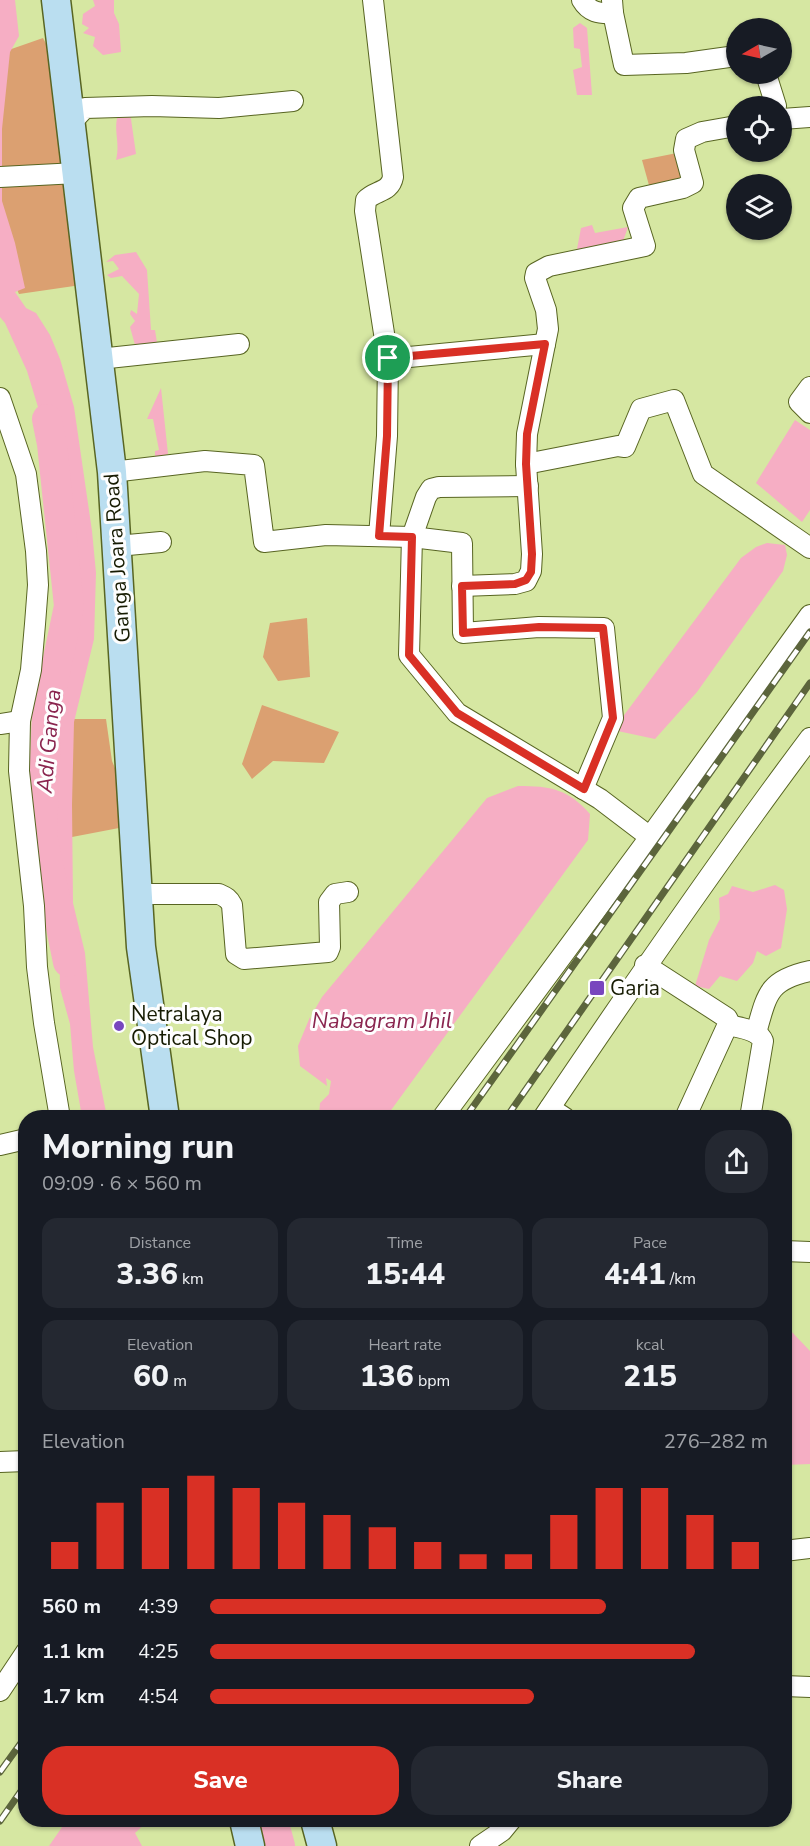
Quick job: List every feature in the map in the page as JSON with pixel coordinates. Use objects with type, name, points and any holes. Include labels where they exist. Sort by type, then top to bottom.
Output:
[{"type":"main road","name":"Ganga Joara Road","points":[[56,0],[112,472],[141,947],[164,1110]]},
{"type":"main road","points":[[246,1827],[250,1846]]},
{"type":"main road","points":[[317,1827],[322,1846]]},
{"type":"street","points":[[372,0],[393,177],[391,185],[386,190],[371,194],[366,200],[365,211],[388,358],[387,436],[379,536]]},
{"type":"street","points":[[582,0],[589,9],[600,14],[612,7],[624,65],[686,63],[726,57]]},
{"type":"street","points":[[70,124],[85,108],[152,106],[219,108],[293,101]]},
{"type":"street","points":[[792,118],[810,117]]},
{"type":"street","points":[[462,586],[515,584],[526,580],[531,572],[532,554],[526,464],[527,434],[548,329],[546,310],[535,278],[536,273],[549,266],[645,246],[633,208],[639,198],[683,188],[693,183],[684,150],[686,139],[693,134],[726,128]]},
{"type":"street","points":[[8,176],[76,173]]},
{"type":"street","points":[[99,359],[239,344]]},
{"type":"street","points":[[388,358],[545,344]]},
{"type":"street","points":[[810,387],[799,402],[810,413]]},
{"type":"street","points":[[0,398],[26,474],[36,551],[38,585],[36,624],[31,670],[20,721],[19,771],[34,906],[37,967],[59,1110]]},
{"type":"street","points":[[526,464],[618,446],[625,447],[641,409],[674,400],[703,474],[810,548]]},
{"type":"street","points":[[112,472],[205,461],[254,465],[264,542],[326,535],[412,537],[462,543],[463,633],[539,627],[603,628],[613,718],[584,789]]},
{"type":"street","points":[[528,486],[431,489],[412,537],[409,655],[457,713],[584,789],[650,837]]},
{"type":"street","points":[[117,546],[161,542]]},
{"type":"street","points":[[448,1110],[650,837],[810,615]]},
{"type":"street","points":[[0,724],[20,721]]},
{"type":"street","points":[[555,1110],[645,965],[745,824],[810,738]]},
{"type":"street","points":[[138,894],[219,894],[224,896],[230,900],[232,905],[236,954],[244,959],[328,952],[330,947],[329,902],[335,894],[348,892]]},
{"type":"street","points":[[645,965],[729,1022],[689,1110]]},
{"type":"street","points":[[756,1033],[763,1008],[771,991],[783,978],[810,971]]},
{"type":"street","points":[[728,1025],[761,1036],[763,1048],[751,1110]]},
{"type":"street","points":[[0,1145],[18,1141]]},
{"type":"street","points":[[792,1251],[810,1252]]},
{"type":"street","points":[[0,1462],[18,1461]]},
{"type":"street","points":[[792,1550],[810,1548]]},
{"type":"street","points":[[0,1691],[18,1664]]},
{"type":"street","points":[[792,1686],[810,1687]]},
{"type":"street","points":[[480,1846],[505,1827]]},
{"type":"shaded area","points":[[43,38],[55,61],[81,285],[19,294],[0,249],[0,53]]},
{"type":"shaded area","points":[[682,152],[690,182],[652,196],[642,160]]},
{"type":"shaded area","points":[[307,618],[310,677],[278,681],[263,657],[270,623]]},
{"type":"shaded area","points":[[262,705],[339,732],[324,763],[273,761],[252,779],[242,764]]},
{"type":"shaded area","points":[[69,719],[106,719],[112,761],[117,773],[119,828],[72,837]]},
{"type":"water","points":[[0,0],[15,0],[19,36],[10,52],[2,129],[2,201],[15,243],[25,288],[15,292],[26,308],[36,313],[50,335],[60,359],[74,407],[96,573],[94,639],[74,722],[73,903],[85,953],[93,1047],[106,1110],[81,1110],[74,1071],[70,1024],[60,988],[59,902],[52,873],[46,812],[53,701],[67,595],[66,530],[55,463],[27,371],[0,317]]},
{"type":"water","points":[[93,0],[114,0],[121,52],[103,55],[93,46],[95,37],[83,33],[89,28],[82,24],[83,14],[95,6]]},
{"type":"water","points":[[580,23],[587,28],[592,95],[577,95],[573,70],[582,67],[580,49],[574,48],[573,28]]},
{"type":"water","points":[[119,112],[130,112],[136,154],[116,160],[118,147],[116,124]]},
{"type":"water","points":[[592,225],[595,233],[628,227],[620,250],[582,256],[577,249],[581,228]]},
{"type":"water","points":[[136,252],[147,270],[151,330],[155,330],[158,349],[135,345],[130,327],[135,321],[130,314],[131,310],[137,314],[139,294],[122,276],[111,278],[107,275],[119,269],[113,261],[106,262],[115,255]]},
{"type":"water","points":[[161,388],[168,454],[155,458],[155,451],[159,450],[153,419],[147,419]]},
{"type":"water","points":[[795,420],[810,430],[810,510],[802,522],[756,483]]},
{"type":"water","points":[[767,543],[785,545],[787,555],[783,571],[697,692],[655,739],[613,730],[741,558],[756,547]]},
{"type":"water","name":"Nabagram Jhil","points":[[518,786],[549,788],[566,794],[590,814],[588,840],[391,1110],[320,1110],[320,1103],[329,1094],[331,1081],[326,1078],[327,1086],[300,1066],[298,1046],[310,1017],[314,1031],[314,1011],[322,997],[487,798]]},
{"type":"water","points":[[775,885],[784,890],[787,909],[781,948],[766,956],[757,951],[753,963],[737,981],[720,976],[709,989],[695,986],[709,940],[720,919],[719,898],[728,894],[732,886],[753,892]]},
{"type":"water","points":[[792,1332],[810,1351],[810,1464],[792,1465]]},
{"type":"water","points":[[62,1827],[141,1827],[135,1833],[142,1846],[49,1846]]},
{"type":"waterway","name":"Adi Ganga","points":[[47,419],[52,444],[69,606],[47,711],[42,834],[68,962]]},
{"type":"waterway","name":"Adi Ganga","points":[[275,1827],[280,1846]]},
{"type":"railway","points":[[471,1110],[810,632]]},
{"type":"railway","points":[[512,1110],[810,683]]},
{"type":"railway","points":[[0,1772],[18,1747]]},
{"type":"railway","points":[[0,1821],[18,1795]]},
{"type":"place","name":"Garia","points":[[597,988]]},
{"type":"place","name":"Netralaya Optical Shop","points":[[119,1026]]},
{"type":"route","points":[[545,344],[527,434],[526,464],[532,554],[531,572],[526,580],[515,584],[462,586],[463,633],[539,627],[603,628],[613,718],[584,789],[457,713],[409,655],[412,537],[379,536],[387,436],[388,358],[545,344]]}]
